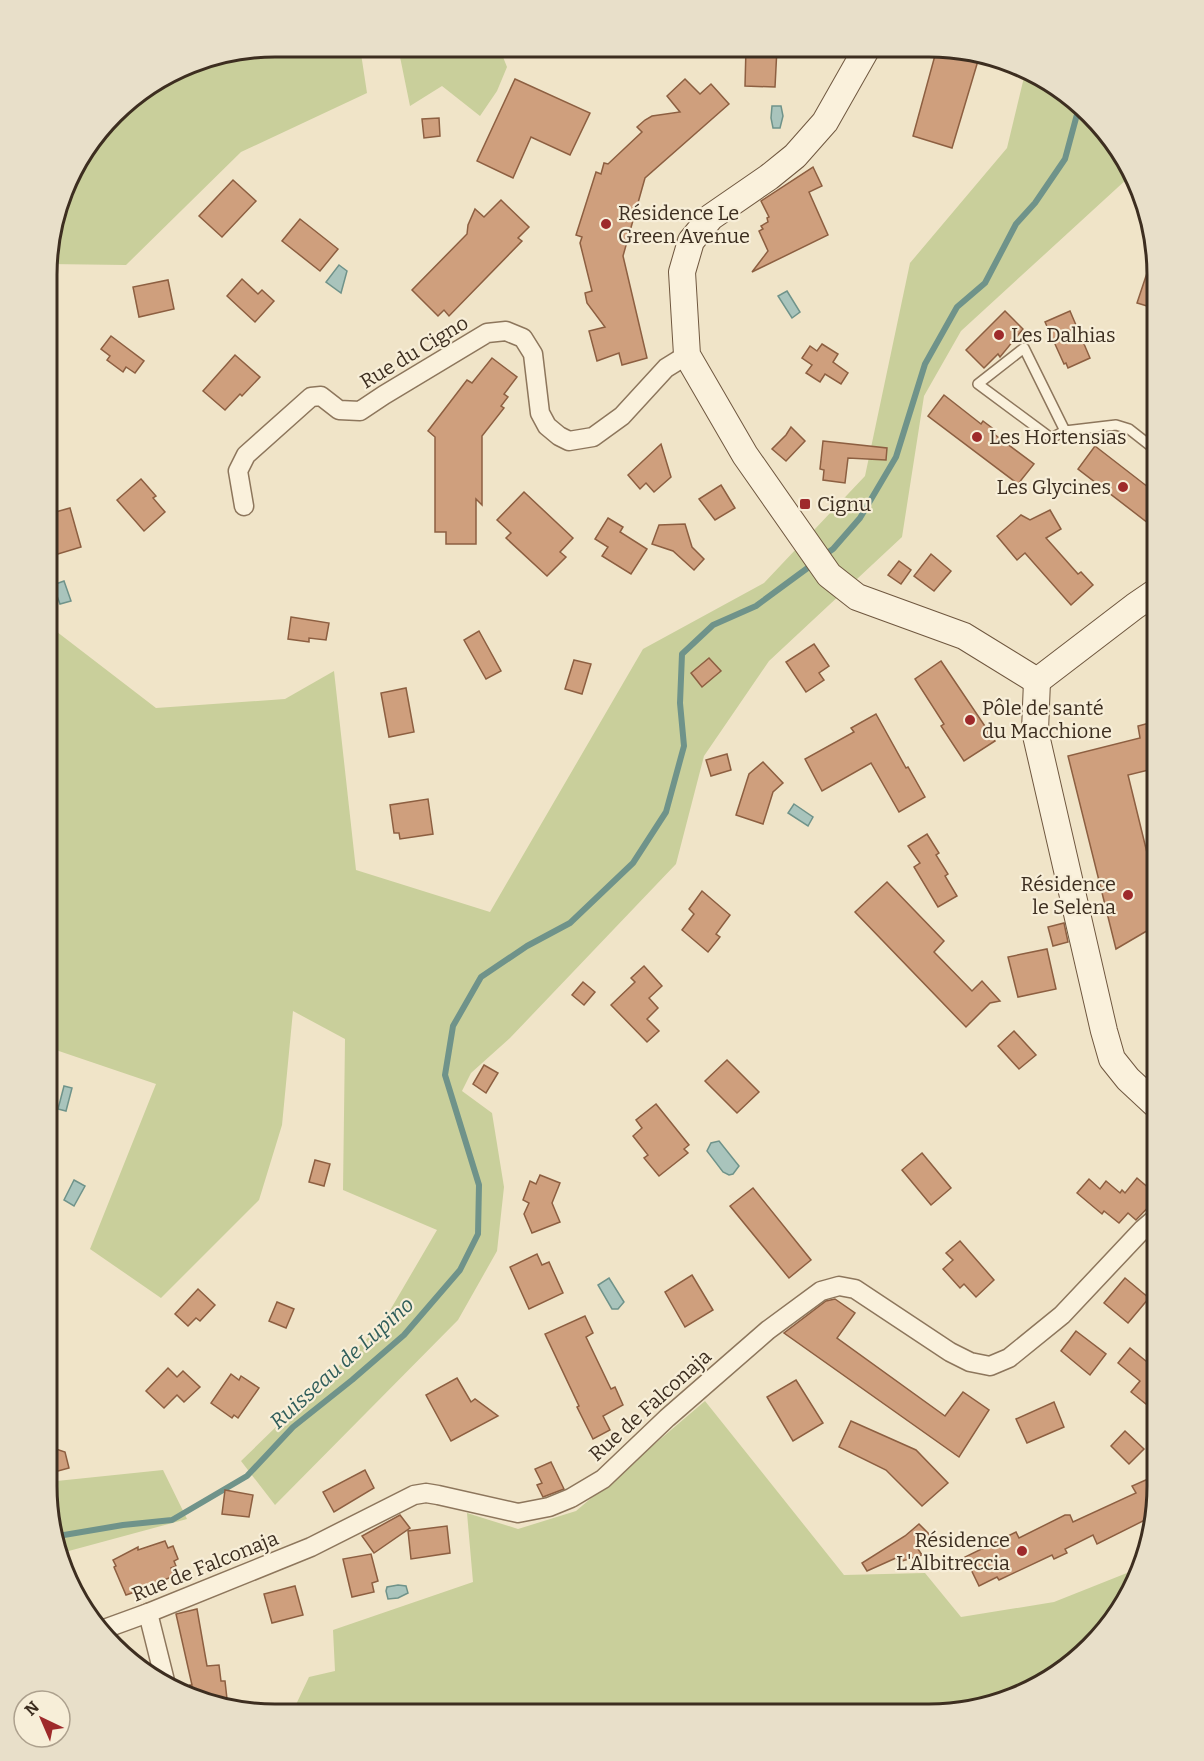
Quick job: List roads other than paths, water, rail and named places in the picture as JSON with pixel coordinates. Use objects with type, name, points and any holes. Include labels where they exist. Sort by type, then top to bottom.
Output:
[{"type":"main road","points":[[862,57],[825,122],[795,156],[711,217],[691,242],[682,272],[687,355],[745,455],[829,575],[857,597],[964,636],[1037,681]]},
{"type":"main road","points":[[1037,681],[1147,598]]},
{"type":"main road","points":[[1037,681],[1035,731],[1104,1032],[1112,1059],[1128,1079],[1147,1097]]},
{"type":"street","name":"Rue du Cigno","points":[[244,506],[238,471],[246,454],[311,397],[321,396],[339,410],[360,411],[486,333],[506,331],[522,338],[533,354],[540,413],[547,426],[568,441],[593,436],[622,416],[666,368],[687,355]]},
{"type":"street","name":"Rue de Falconaja","points":[[109,1627],[148,1614],[311,1547],[414,1495],[426,1493],[438,1495],[518,1513],[549,1507],[571,1498],[603,1479],[667,1418],[768,1330],[821,1291],[839,1286],[855,1289],[950,1352],[970,1362],[990,1366],[1009,1358],[1062,1315],[1147,1226]]},
{"type":"street","points":[[148,1614],[163,1673]]},
{"type":"lane","points":[[1065,431],[1024,348],[978,384],[1051,438],[1065,431],[1116,425],[1129,429],[1147,443]]},
{"type":"water","points":[[772,106],[781,106],[783,116],[780,128],[773,128]]},
{"type":"water","points":[[339,265],[347,271],[341,293],[326,282]]},
{"type":"water","points":[[787,291],[800,312],[792,318],[778,296]]},
{"type":"water","points":[[64,581],[71,601],[60,604],[57,584]]},
{"type":"water","points":[[794,804],[813,817],[808,826],[788,813]]},
{"type":"water","points":[[64,1086],[72,1088],[66,1111],[58,1109]]},
{"type":"water","points":[[719,1141],[739,1166],[733,1174],[723,1172],[707,1151],[711,1143]]},
{"type":"water","points":[[74,1180],[85,1186],[74,1206],[64,1200]]},
{"type":"water","points":[[609,1278],[624,1302],[618,1309],[612,1309],[598,1285]]},
{"type":"water","points":[[406,1586],[408,1593],[398,1598],[388,1599],[387,1587]]},
{"type":"waterway","name":"Ruisseau de Lupino","points":[[823,556],[833,549],[860,518],[896,457],[925,364],[957,307],[985,283],[1016,224],[1035,203],[1065,159],[1077,115]]},
{"type":"waterway","name":"Ruisseau de Lupino","points":[[62,1535],[123,1525],[172,1520],[247,1476],[293,1427],[404,1335],[460,1270],[478,1234],[479,1185],[445,1075],[453,1026],[481,977],[527,946],[570,923],[633,863],[666,812],[684,746],[680,703],[682,654],[713,625],[756,606],[813,564]]},
{"type":"place","name":"Résidence Le Green Avenue","points":[[606,224]]},
{"type":"place","name":"Les Dalhias","points":[[999,335]]},
{"type":"place","name":"Les Hortensias","points":[[977,437]]},
{"type":"place","name":"Les Glycines","points":[[1123,487]]},
{"type":"place","name":"Cignu","points":[[805,504]]},
{"type":"place","name":"Pôle de santé du Macchione","points":[[970,720]]},
{"type":"place","name":"Résidence le Selena","points":[[1128,895]]},
{"type":"place","name":"Résidence L'Albitreccia","points":[[1022,1551]]}]
